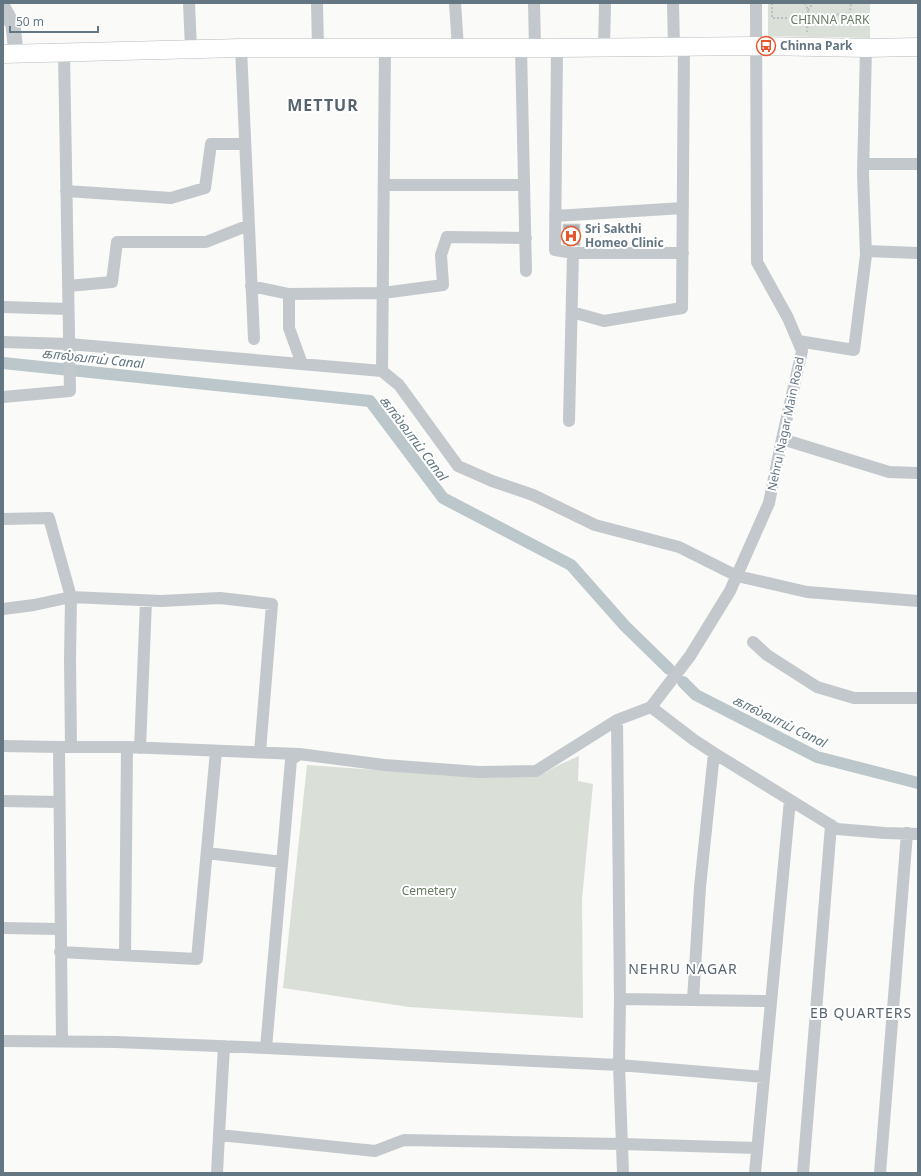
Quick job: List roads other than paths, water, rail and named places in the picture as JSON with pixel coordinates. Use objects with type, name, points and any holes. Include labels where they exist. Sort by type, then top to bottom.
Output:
[{"type":"main road","points":[[9,54],[241,48],[604,48],[756,46],[866,48],[918,47]]},
{"type":"street","points":[[189,3],[191,49]]},
{"type":"street","points":[[317,3],[318,48]]},
{"type":"street","points":[[455,3],[458,48]]},
{"type":"street","points":[[526,271],[524,184],[528,48],[534,3]]},
{"type":"street","points":[[604,48],[605,3]]},
{"type":"street","points":[[572,312],[604,321],[682,308],[683,208],[679,47],[674,3]]},
{"type":"street","name":"Nehru Nagar Main Road","points":[[651,707],[690,656],[730,591],[769,503],[802,351],[788,318],[757,262],[756,3]]},
{"type":"street","points":[[3,7],[12,26],[9,54]]},
{"type":"street","points":[[241,48],[254,339]]},
{"type":"street","points":[[382,371],[385,48]]},
{"type":"street","points":[[557,48],[554,250],[573,253],[683,253]]},
{"type":"street","points":[[798,341],[854,350],[866,251],[863,164],[866,48]]},
{"type":"street","points":[[3,397],[70,391],[64,53]]},
{"type":"street","points":[[66,191],[171,198],[205,188],[211,144],[245,144]]},
{"type":"street","points":[[863,164],[918,164]]},
{"type":"street","points":[[384,185],[524,184]]},
{"type":"street","points":[[555,216],[683,208]]},
{"type":"street","points":[[68,286],[112,282],[117,242],[206,242],[249,225]]},
{"type":"street","points":[[251,286],[289,294],[383,292],[443,285],[441,255],[447,237],[526,238]]},
{"type":"street","points":[[866,251],[918,253]]},
{"type":"street","points":[[569,421],[573,253]]},
{"type":"street","points":[[289,294],[289,328],[302,364]]},
{"type":"street","points":[[3,307],[68,308]]},
{"type":"street","points":[[3,342],[382,371],[399,385],[458,466],[492,481],[533,495],[595,525],[679,547],[737,576],[807,592],[918,601]]},
{"type":"street","points":[[782,439],[889,472],[918,472]]},
{"type":"street","points":[[3,519],[49,518],[71,597],[71,747]]},
{"type":"street","points":[[3,609],[34,605],[71,597],[161,601],[220,598],[272,604],[260,752]]},
{"type":"street","points":[[140,748],[146,600]]},
{"type":"street","points":[[753,642],[767,655],[817,687],[854,698],[918,698]]},
{"type":"street","points":[[3,746],[126,747],[260,752],[299,754],[384,765],[479,772],[536,771],[617,720],[651,707],[694,740],[837,829],[885,833],[912,833],[880,1173]]},
{"type":"street","points":[[617,720],[620,999],[618,1065],[623,1173]]},
{"type":"street","points":[[59,747],[62,1042]]},
{"type":"street","points":[[125,955],[126,747]]},
{"type":"street","points":[[60,952],[197,959],[216,751]]},
{"type":"street","points":[[693,1000],[700,887],[714,753]]},
{"type":"street","points":[[266,1048],[291,760],[299,754]]},
{"type":"street","points":[[755,1173],[790,800]]},
{"type":"street","points":[[3,801],[59,802]]},
{"type":"street","points":[[803,1173],[831,825]]},
{"type":"street","points":[[207,853],[282,862]]},
{"type":"street","points":[[3,928],[60,929]]},
{"type":"street","points":[[620,999],[771,1001]]},
{"type":"street","points":[[3,1041],[116,1042],[224,1046],[618,1065],[764,1077]]},
{"type":"street","points":[[217,1173],[224,1046]]},
{"type":"street","points":[[219,1135],[374,1151],[404,1140],[757,1148]]},
{"type":"waterway","name":"கால்வாய் Canal","points":[[3,363],[370,401],[443,498],[571,565],[625,626],[669,669]]},
{"type":"waterway","name":"கால்வாய் Canal","points":[[683,682],[696,695],[817,757],[918,783]]},
{"type":"place","name":"Chinna Park","points":[[766,46]]},
{"type":"place","name":"Sri Sakthi Homeo Clinic","points":[[571,236]]},
{"type":"district","name":"METTUR","points":[[323,105]]},
{"type":"district","name":"NEHRU NAGAR","points":[[683,969]]},
{"type":"district","name":"EB QUARTERS","points":[[861,1013]]},
{"type":"park label","name":"CHINNA PARK","points":[[830,20]]},
{"type":"park label","name":"Cemetery","points":[[429,891]]}]
